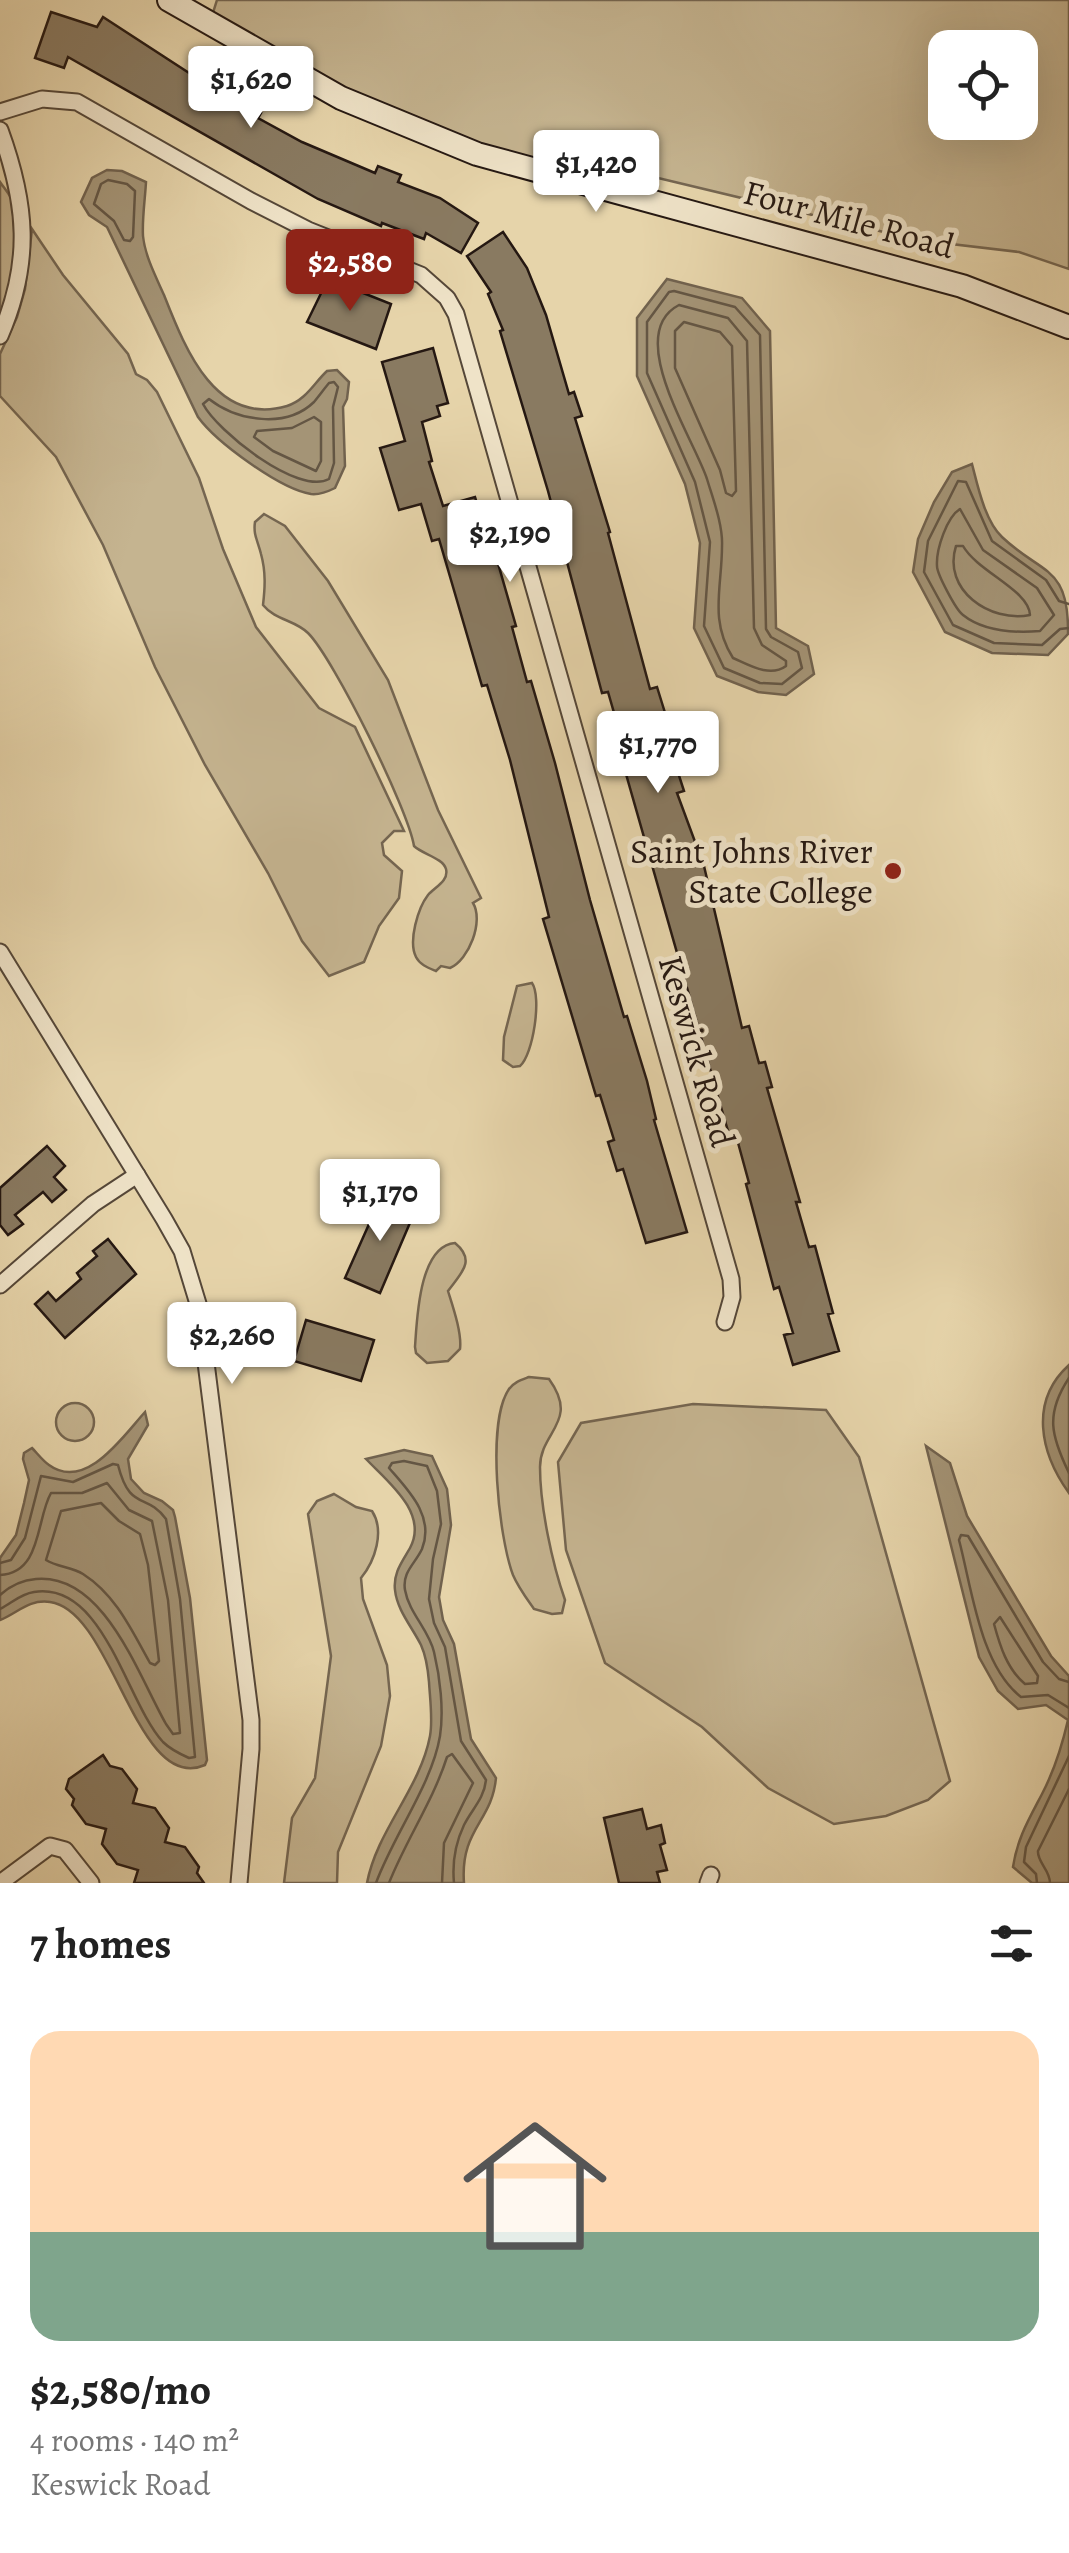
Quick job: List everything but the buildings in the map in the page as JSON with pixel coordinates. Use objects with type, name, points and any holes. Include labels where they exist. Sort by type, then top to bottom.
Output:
[{"type":"main road","name":"Four Mile Road","points":[[169,0],[341,98],[477,154],[962,286],[1069,326]]},
{"type":"street","name":"Keswick Road","points":[[0,112],[42,99],[77,102],[250,201],[308,230],[421,275],[448,298],[456,314],[731,1279],[732,1297],[725,1322]]},
{"type":"street","points":[[0,130],[14,170],[24,227],[18,285],[0,336]]},
{"type":"street","points":[[0,952],[182,1251],[200,1307],[251,1720],[252,1749],[239,1883]]},
{"type":"street","points":[[0,1286],[93,1204],[137,1176]]},
{"type":"street","points":[[0,1882],[50,1846],[65,1850],[91,1883]]},
{"type":"shaded area","points":[[217,0],[1069,0],[1069,269],[1019,252],[917,240],[654,177],[576,173],[479,145],[344,90],[212,16]]},
{"type":"shaded area","points":[[0,182],[13,202],[17,228],[12,274],[0,314]]},
{"type":"shaded area","points":[[32,229],[63,275],[128,354],[136,374],[157,392],[199,478],[256,627],[319,708],[355,727],[404,831],[394,831],[382,843],[384,855],[402,871],[399,898],[379,926],[364,962],[329,976],[302,941],[155,667],[103,545],[56,457],[0,396],[0,354],[25,289]]},
{"type":"shaded area","points":[[264,514],[285,526],[328,581],[388,680],[438,810],[481,898],[473,903],[477,920],[469,949],[450,968],[441,966],[436,971],[422,964],[413,942],[421,908],[445,877],[444,865],[414,846],[385,769],[320,648],[303,629],[263,605],[264,567],[255,522]]},
{"type":"shaded area","points":[[532,983],[536,1013],[532,1039],[525,1060],[513,1067],[503,1060],[504,1037],[517,986]]},
{"type":"shaded area","points":[[455,1243],[466,1262],[448,1291],[460,1349],[448,1361],[427,1363],[415,1347],[422,1286],[434,1257],[443,1247]]},
{"type":"shaded area","points":[[529,1377],[549,1379],[561,1406],[540,1467],[548,1534],[565,1600],[562,1613],[534,1609],[513,1575],[503,1535],[497,1481],[498,1427],[511,1387]]},
{"type":"shaded area","points":[[75,1403],[88,1409],[94,1422],[88,1435],[75,1441],[62,1435],[56,1422],[62,1409]]},
{"type":"shaded area","points":[[693,1404],[826,1410],[859,1457],[950,1781],[928,1800],[886,1816],[834,1824],[768,1788],[702,1727],[605,1663],[566,1550],[558,1462],[581,1423]]},
{"type":"shaded area","points":[[334,1494],[372,1511],[376,1519],[377,1546],[361,1578],[363,1599],[387,1665],[390,1696],[381,1746],[338,1852],[337,1883],[284,1883],[292,1818],[315,1778],[331,1656],[308,1514],[317,1501]]},
{"type":"water","points":[[107,170],[122,171],[146,182],[143,236],[148,259],[193,359],[222,394],[240,405],[262,409],[294,403],[327,371],[337,370],[349,382],[343,407],[345,466],[335,488],[311,494],[283,483],[233,451],[198,417],[107,227],[89,215],[81,202],[92,178]]},
{"type":"water","points":[[667,279],[742,298],[770,331],[776,628],[808,646],[814,674],[786,695],[758,692],[717,676],[694,628],[700,543],[685,484],[637,376],[637,318]]},
{"type":"water","points":[[972,464],[996,530],[1050,574],[1064,595],[1068,634],[1048,655],[992,653],[945,632],[913,572],[918,539],[934,502],[952,472]]},
{"type":"water","points":[[1069,1365],[1069,1493],[1051,1461],[1043,1428],[1048,1395]]},
{"type":"water","points":[[145,1412],[148,1425],[128,1459],[131,1479],[144,1493],[173,1510],[175,1517],[190,1598],[205,1765],[181,1767],[161,1753],[142,1729],[91,1635],[72,1613],[42,1602],[0,1620],[0,1558],[16,1535],[24,1503],[29,1480],[24,1453],[32,1448],[49,1465],[77,1471],[103,1457]]},
{"type":"water","points":[[926,1446],[950,1463],[967,1516],[1051,1656],[1069,1676],[1069,1883],[1032,1883],[1013,1867],[1021,1838],[1054,1767],[1068,1720],[1046,1705],[1018,1709],[998,1691],[979,1657]]},
{"type":"water","points":[[404,1450],[432,1456],[447,1489],[451,1525],[439,1597],[443,1620],[454,1644],[471,1739],[496,1778],[489,1805],[467,1850],[464,1883],[367,1883],[380,1845],[425,1755],[431,1730],[425,1658],[395,1590],[397,1573],[414,1535],[414,1522],[403,1499],[366,1459]]},
{"type":"place","name":"Saint Johns River State College","points":[[893,871]]}]
